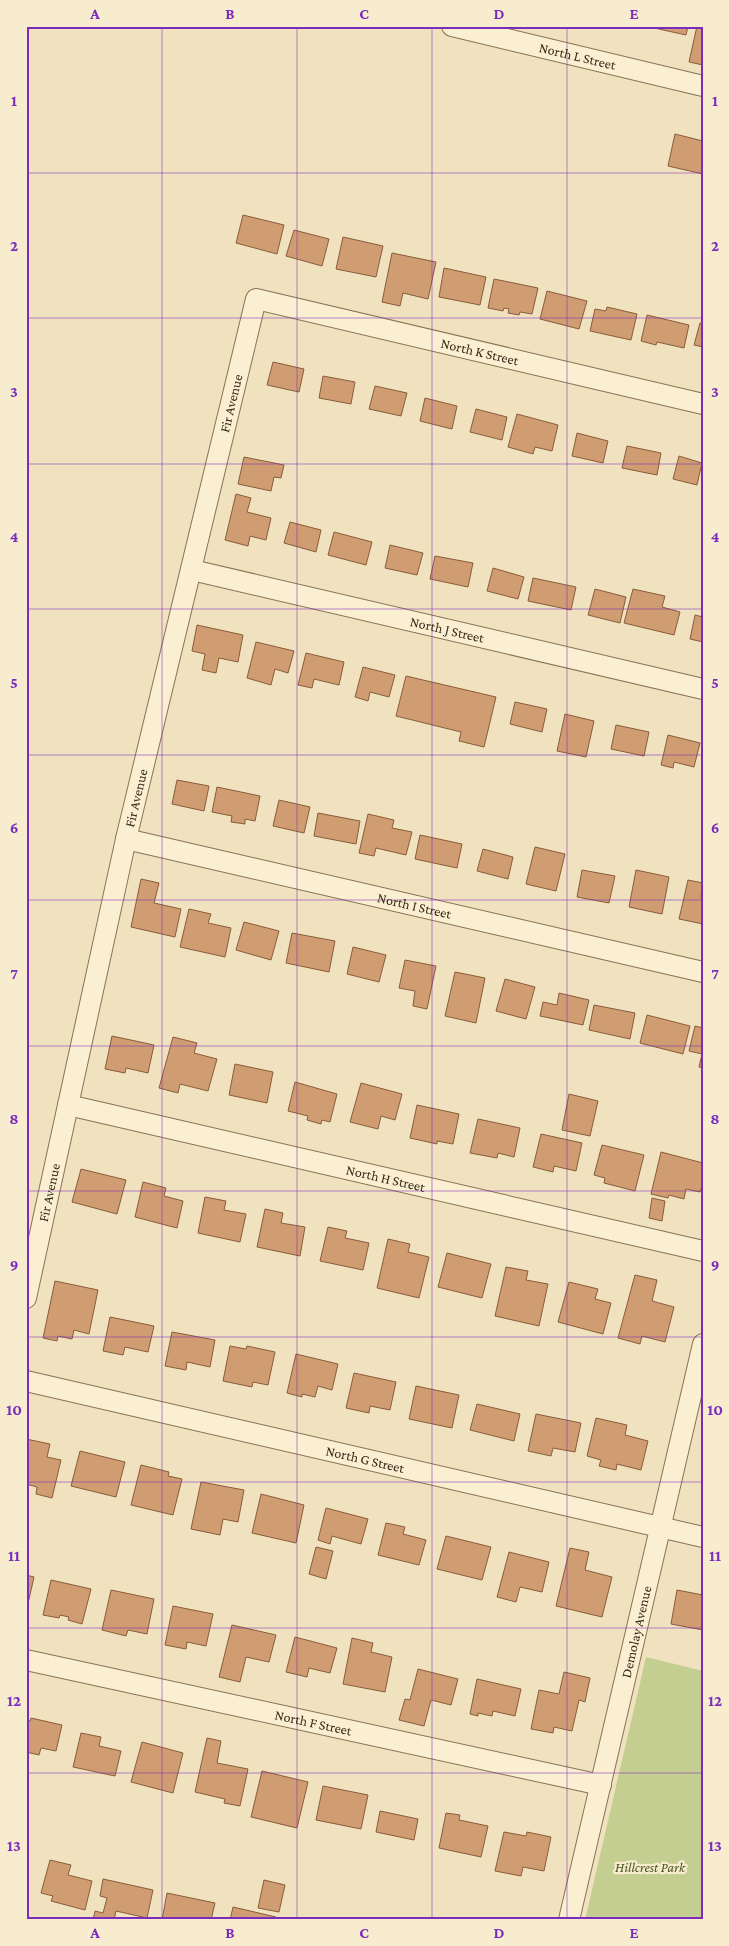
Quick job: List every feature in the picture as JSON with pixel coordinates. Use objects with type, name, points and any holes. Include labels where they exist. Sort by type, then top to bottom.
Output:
[{"type":"street","name":"North L Street","points":[[452,26],[703,86]]},
{"type":"street","name":"North K Street","points":[[256,299],[703,404]]},
{"type":"street","name":"Fir Avenue","points":[[26,1298],[126,839],[256,299]]},
{"type":"street","name":"North J Street","points":[[192,570],[703,689]]},
{"type":"street","name":"North I Street","points":[[126,839],[703,972]]},
{"type":"street","name":"North H Street","points":[[68,1105],[703,1251]]},
{"type":"street","name":"Demolay Avenue","points":[[569,1920],[703,1344]]},
{"type":"street","name":"North G Street","points":[[26,1381],[703,1536]]},
{"type":"street","name":"North F Street","points":[[26,1660],[601,1785]]},
{"type":"green space","name":"Hillcrest Park","points":[[646,1657],[703,1671],[703,1920],[585,1920]]},
{"type":"building","points":[[645,26],[688,26],[686,35]]},
{"type":"building","points":[[697,26],[703,26],[703,65],[689,62]]},
{"type":"building","points":[[675,134],[703,141],[703,174],[668,166]]},
{"type":"building","points":[[243,215],[284,225],[277,254],[236,243]]},
{"type":"building","points":[[294,230],[329,239],[322,266],[286,256]]},
{"type":"building","points":[[343,237],[383,246],[376,277],[336,269]]},
{"type":"building","points":[[392,253],[436,262],[428,299],[403,293],[400,306],[382,302]]},
{"type":"building","points":[[444,268],[486,277],[480,305],[439,297]]},
{"type":"building","points":[[494,279],[538,288],[532,314],[520,312],[519,315],[508,313],[509,309],[504,308],[503,311],[488,308]]},
{"type":"building","points":[[547,291],[587,301],[579,329],[540,319]]},
{"type":"building","points":[[607,307],[637,314],[631,340],[590,331],[595,309],[606,311]]},
{"type":"building","points":[[647,315],[689,325],[684,348],[657,342],[656,345],[641,341]]},
{"type":"building","points":[[700,323],[703,323],[703,347],[694,345]]},
{"type":"building","points":[[273,362],[304,369],[299,392],[267,385]]},
{"type":"building","points":[[323,376],[355,382],[351,404],[319,398]]},
{"type":"building","points":[[375,386],[407,393],[401,416],[369,409]]},
{"type":"building","points":[[425,398],[457,406],[452,429],[420,421]]},
{"type":"building","points":[[476,409],[507,417],[502,440],[470,432]]},
{"type":"building","points":[[517,414],[558,425],[552,451],[535,447],[533,454],[508,447]]},
{"type":"building","points":[[577,433],[608,441],[603,463],[572,456]]},
{"type":"building","points":[[627,446],[661,453],[657,475],[622,468]]},
{"type":"building","points":[[679,456],[702,463],[697,485],[673,479]]},
{"type":"building","points":[[244,457],[284,465],[281,478],[274,477],[271,491],[238,484]]},
{"type":"building","points":[[236,494],[251,498],[247,512],[271,518],[266,540],[250,536],[248,546],[225,540]]},
{"type":"building","points":[[290,522],[321,530],[316,552],[284,543]]},
{"type":"building","points":[[334,532],[372,542],[366,565],[328,555]]},
{"type":"building","points":[[390,545],[423,553],[417,575],[385,568]]},
{"type":"building","points":[[435,556],[473,563],[468,587],[430,579]]},
{"type":"building","points":[[493,568],[524,577],[518,599],[487,591]]},
{"type":"building","points":[[533,578],[576,587],[571,610],[528,601]]},
{"type":"building","points":[[595,589],[626,597],[620,623],[588,615]]},
{"type":"building","points":[[633,589],[665,596],[662,607],[680,612],[674,635],[624,623]]},
{"type":"building","points":[[695,615],[703,617],[703,642],[690,639]]},
{"type":"building","points":[[197,625],[243,635],[238,662],[219,658],[216,673],[202,670],[205,654],[192,651]]},
{"type":"building","points":[[256,642],[294,651],[288,673],[275,669],[271,685],[247,678]]},
{"type":"building","points":[[306,653],[344,662],[339,685],[314,679],[312,688],[298,685]]},
{"type":"building","points":[[363,667],[395,675],[389,697],[370,692],[368,701],[355,697]]},
{"type":"building","points":[[406,676],[496,697],[484,747],[459,741],[461,732],[396,716]]},
{"type":"building","points":[[515,702],[547,709],[542,732],[510,724]]},
{"type":"building","points":[[565,714],[594,721],[586,757],[557,751]]},
{"type":"building","points":[[616,725],[649,732],[644,756],[611,749]]},
{"type":"building","points":[[668,735],[700,743],[694,767],[674,762],[673,768],[661,765]]},
{"type":"building","points":[[177,780],[209,786],[204,811],[172,804]]},
{"type":"building","points":[[217,787],[260,796],[255,821],[245,819],[245,824],[231,822],[232,816],[212,812]]},
{"type":"building","points":[[279,800],[310,807],[304,833],[273,826]]},
{"type":"building","points":[[318,813],[360,821],[356,844],[314,836]]},
{"type":"building","points":[[368,814],[394,820],[392,828],[412,832],[406,855],[376,848],[374,856],[359,853]]},
{"type":"building","points":[[420,835],[462,844],[457,868],[415,859]]},
{"type":"building","points":[[535,847],[565,854],[556,891],[526,884]]},
{"type":"building","points":[[483,849],[513,857],[508,879],[477,871]]},
{"type":"building","points":[[582,870],[615,876],[609,903],[577,897]]},
{"type":"building","points":[[636,870],[669,877],[662,914],[629,907]]},
{"type":"building","points":[[141,879],[159,883],[154,903],[181,909],[175,937],[131,927]]},
{"type":"building","points":[[688,880],[703,883],[701,897],[703,897],[703,924],[679,919]]},
{"type":"building","points":[[189,909],[211,914],[208,923],[231,928],[225,957],[180,947]]},
{"type":"building","points":[[244,922],[279,931],[271,960],[236,950]]},
{"type":"building","points":[[292,933],[335,941],[329,972],[286,963]]},
{"type":"building","points":[[353,947],[386,955],[379,982],[347,974]]},
{"type":"building","points":[[405,960],[436,966],[427,1009],[413,1006],[415,991],[399,988]]},
{"type":"building","points":[[455,972],[485,978],[476,1023],[445,1016]]},
{"type":"building","points":[[505,979],[535,987],[526,1019],[496,1011]]},
{"type":"building","points":[[559,993],[589,1000],[583,1025],[540,1016],[543,1002],[557,1005]]},
{"type":"building","points":[[594,1005],[635,1013],[630,1039],[589,1030]]},
{"type":"building","points":[[647,1015],[690,1026],[683,1054],[640,1043]]},
{"type":"building","points":[[695,1026],[703,1028],[703,1068],[699,1067],[702,1054],[689,1051]]},
{"type":"building","points":[[112,1036],[154,1045],[148,1073],[126,1068],[125,1073],[105,1069]]},
{"type":"building","points":[[173,1037],[197,1043],[194,1053],[217,1059],[208,1091],[180,1084],[178,1093],[159,1088]]},
{"type":"building","points":[[235,1064],[273,1072],[267,1103],[229,1095]]},
{"type":"building","points":[[295,1082],[337,1094],[330,1122],[322,1120],[321,1124],[307,1120],[308,1116],[288,1111]]},
{"type":"building","points":[[361,1083],[402,1094],[395,1120],[381,1116],[378,1129],[350,1122]]},
{"type":"building","points":[[569,1094],[598,1101],[590,1136],[562,1130]]},
{"type":"building","points":[[417,1105],[459,1114],[453,1144],[437,1141],[437,1144],[410,1138]]},
{"type":"building","points":[[478,1119],[520,1128],[514,1157],[498,1153],[497,1158],[470,1153]]},
{"type":"building","points":[[541,1134],[582,1143],[576,1171],[554,1166],[553,1172],[533,1167]]},
{"type":"building","points":[[602,1145],[644,1155],[635,1191],[604,1183],[605,1178],[594,1175]]},
{"type":"building","points":[[661,1152],[703,1163],[703,1183],[700,1192],[686,1189],[684,1199],[669,1195],[668,1198],[651,1194]]},
{"type":"building","points":[[81,1169],[126,1180],[117,1214],[72,1202]]},
{"type":"building","points":[[143,1182],[166,1188],[164,1196],[183,1201],[177,1228],[135,1217]]},
{"type":"building","points":[[205,1197],[226,1201],[224,1210],[246,1214],[240,1242],[198,1233]]},
{"type":"building","points":[[652,1198],[665,1201],[662,1221],[649,1218]]},
{"type":"building","points":[[265,1209],[283,1213],[281,1223],[305,1227],[300,1256],[257,1247]]},
{"type":"building","points":[[328,1227],[347,1231],[345,1238],[369,1243],[363,1270],[320,1261]]},
{"type":"building","points":[[388,1239],[410,1244],[408,1252],[429,1257],[419,1298],[377,1288]]},
{"type":"building","points":[[447,1253],[491,1264],[482,1298],[438,1287]]},
{"type":"building","points":[[506,1267],[528,1271],[526,1280],[548,1284],[539,1326],[495,1316]]},
{"type":"building","points":[[635,1275],[657,1280],[652,1301],[674,1307],[665,1342],[642,1336],[640,1344],[618,1338]]},
{"type":"building","points":[[55,1281],[98,1290],[89,1334],[74,1330],[72,1339],[58,1336],[57,1341],[43,1338]]},
{"type":"building","points":[[569,1282],[598,1289],[595,1299],[611,1303],[603,1334],[558,1322]]},
{"type":"building","points":[[110,1317],[154,1326],[148,1352],[125,1347],[123,1355],[103,1351]]},
{"type":"building","points":[[172,1332],[215,1340],[210,1367],[187,1362],[186,1370],[165,1366]]},
{"type":"building","points":[[230,1346],[246,1349],[247,1346],[275,1352],[268,1385],[253,1382],[252,1387],[223,1381]]},
{"type":"building","points":[[296,1354],[338,1364],[332,1390],[318,1386],[315,1397],[302,1394],[302,1397],[287,1393]]},
{"type":"building","points":[[354,1373],[396,1382],[390,1410],[370,1406],[369,1413],[346,1408]]},
{"type":"building","points":[[416,1386],[459,1395],[452,1428],[409,1419]]},
{"type":"building","points":[[477,1404],[520,1414],[514,1441],[470,1430]]},
{"type":"building","points":[[536,1414],[581,1423],[575,1452],[553,1448],[551,1456],[528,1451]]},
{"type":"building","points":[[596,1418],[627,1425],[625,1435],[648,1441],[641,1470],[617,1464],[616,1470],[599,1466],[601,1460],[587,1456]]},
{"type":"building","points":[[26,1439],[50,1444],[47,1457],[61,1460],[52,1498],[36,1494],[37,1487],[26,1484]]},
{"type":"building","points":[[80,1451],[125,1462],[116,1497],[71,1486]]},
{"type":"building","points":[[141,1465],[169,1472],[168,1476],[182,1479],[173,1515],[131,1505]]},
{"type":"building","points":[[201,1482],[244,1490],[238,1522],[223,1519],[220,1535],[191,1529]]},
{"type":"building","points":[[261,1494],[304,1505],[296,1543],[252,1533]]},
{"type":"building","points":[[326,1508],[368,1519],[361,1544],[332,1536],[330,1544],[318,1540]]},
{"type":"building","points":[[386,1523],[405,1527],[403,1534],[426,1540],[419,1565],[378,1555]]},
{"type":"building","points":[[446,1536],[491,1547],[482,1580],[437,1569]]},
{"type":"building","points":[[316,1547],[333,1551],[326,1579],[309,1574]]},
{"type":"building","points":[[570,1548],[589,1552],[585,1570],[612,1577],[602,1617],[556,1606]]},
{"type":"building","points":[[509,1552],[549,1562],[542,1592],[520,1587],[516,1602],[497,1597]]},
{"type":"building","points":[[26,1575],[34,1577],[27,1608],[26,1608]]},
{"type":"building","points":[[51,1580],[91,1589],[82,1624],[68,1620],[69,1617],[60,1615],[59,1618],[43,1615]]},
{"type":"building","points":[[111,1590],[154,1599],[147,1634],[128,1630],[126,1636],[102,1630]]},
{"type":"building","points":[[677,1590],[703,1595],[703,1630],[671,1624]]},
{"type":"building","points":[[173,1606],[213,1614],[206,1646],[187,1642],[186,1649],[165,1645]]},
{"type":"building","points":[[232,1625],[276,1635],[269,1662],[246,1657],[240,1682],[219,1677]]},
{"type":"building","points":[[295,1637],[337,1648],[330,1673],[309,1668],[307,1677],[286,1672]]},
{"type":"building","points":[[352,1638],[373,1643],[371,1652],[392,1657],[385,1692],[343,1684]]},
{"type":"building","points":[[418,1669],[458,1679],[451,1705],[431,1700],[424,1726],[399,1720],[405,1699],[410,1700]]},
{"type":"building","points":[[564,1672],[590,1678],[585,1702],[579,1700],[572,1731],[554,1727],[553,1733],[531,1729],[539,1690],[559,1694]]},
{"type":"building","points":[[477,1679],[521,1689],[515,1716],[493,1711],[492,1716],[478,1713],[478,1716],[470,1714]]},
{"type":"building","points":[[31,1718],[62,1725],[56,1751],[41,1748],[39,1755],[26,1752],[26,1721],[30,1721]]},
{"type":"building","points":[[81,1733],[101,1737],[99,1746],[121,1751],[115,1776],[73,1767]]},
{"type":"building","points":[[207,1738],[221,1741],[217,1763],[248,1769],[240,1806],[224,1803],[225,1799],[195,1792]]},
{"type":"building","points":[[142,1742],[183,1753],[173,1793],[131,1782]]},
{"type":"building","points":[[262,1771],[308,1782],[297,1828],[251,1817]]},
{"type":"building","points":[[323,1786],[368,1795],[361,1829],[316,1820]]},
{"type":"building","points":[[380,1811],[418,1819],[414,1840],[376,1832]]},
{"type":"building","points":[[446,1813],[460,1815],[459,1820],[488,1826],[481,1857],[439,1848]]},
{"type":"building","points":[[504,1832],[526,1836],[527,1832],[551,1837],[544,1871],[523,1867],[521,1876],[495,1871]]},
{"type":"building","points":[[50,1860],[71,1865],[68,1875],[92,1881],[85,1910],[51,1901],[53,1896],[41,1893]]},
{"type":"building","points":[[103,1879],[153,1890],[147,1918],[116,1911],[114,1920],[93,1920],[95,1911],[103,1913],[107,1898],[100,1896]]},
{"type":"building","points":[[264,1880],[285,1885],[279,1912],[258,1908]]},
{"type":"building","points":[[167,1893],[215,1903],[211,1920],[162,1920]]},
{"type":"building","points":[[233,1907],[276,1917],[275,1920],[230,1920]]}]
